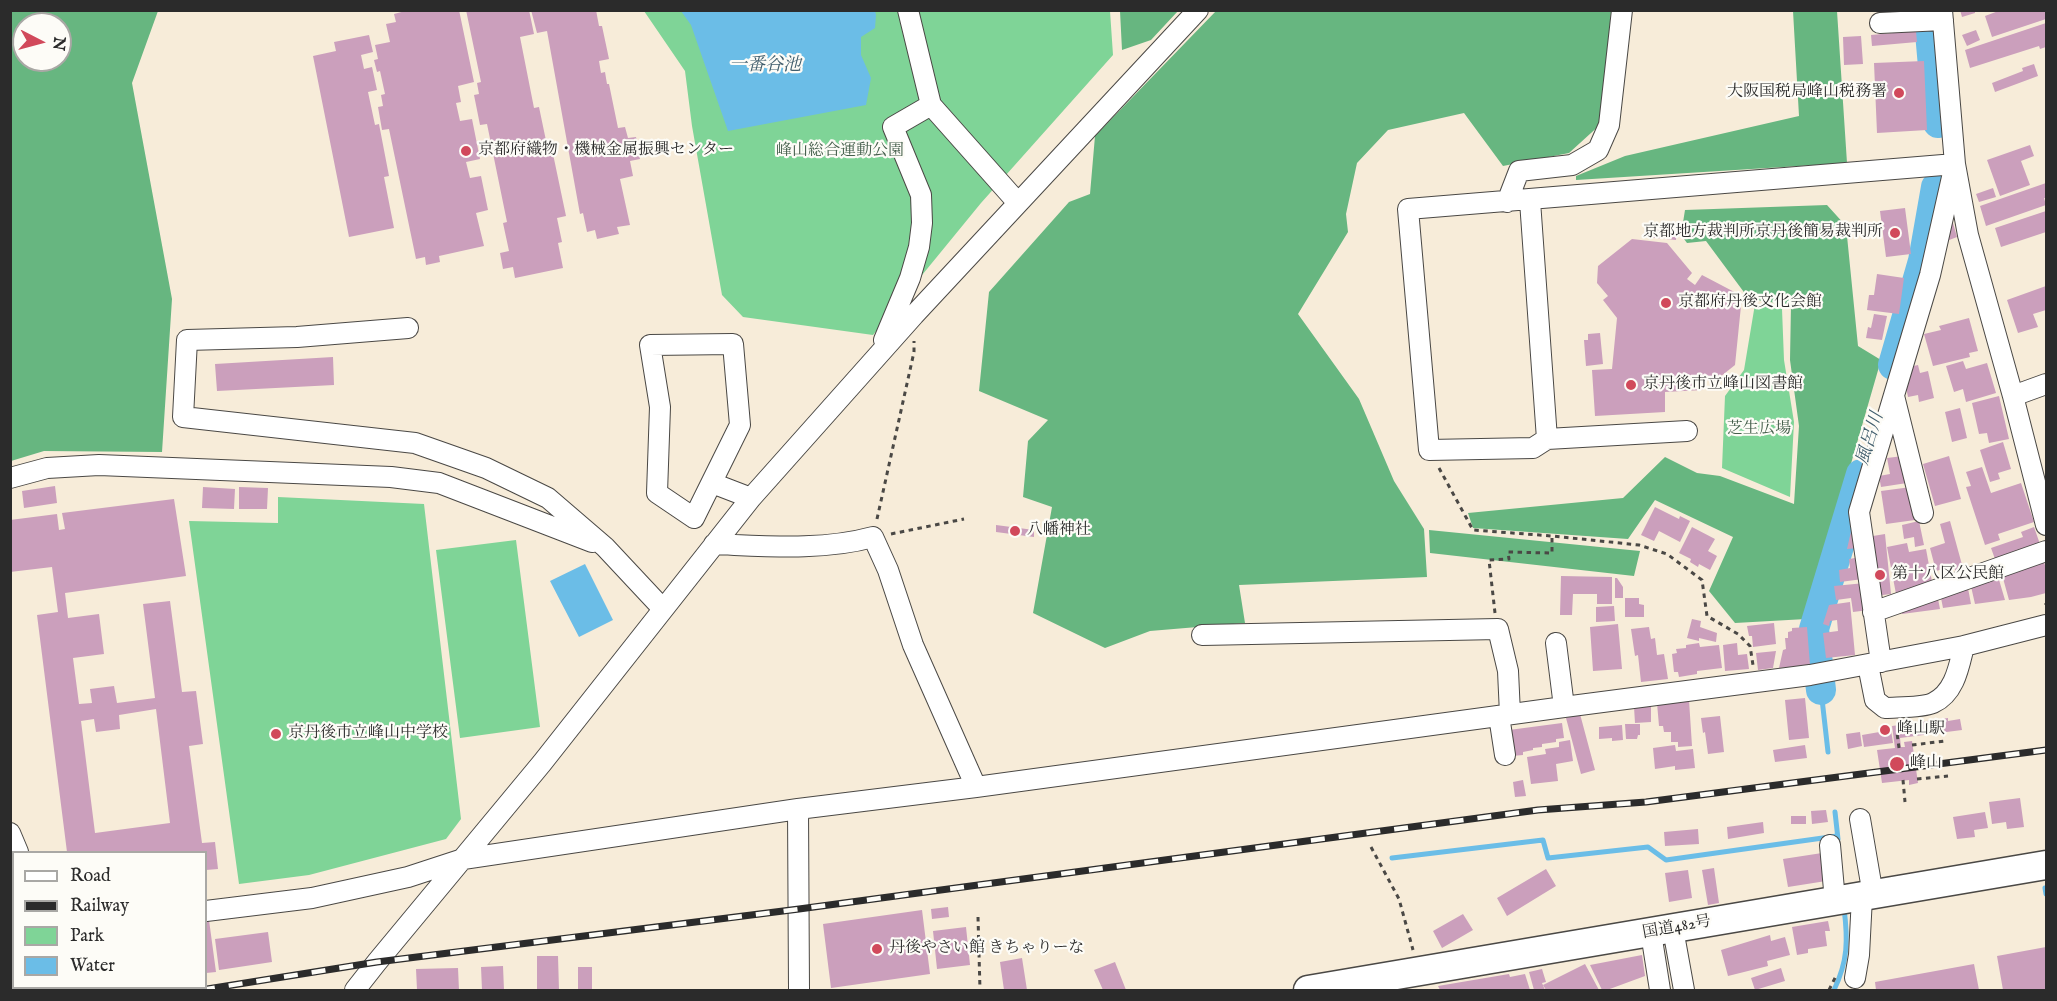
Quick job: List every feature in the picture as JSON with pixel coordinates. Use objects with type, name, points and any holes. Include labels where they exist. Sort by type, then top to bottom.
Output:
[{"type":"highway","name":"国道482号","points":[[1308,990],[2046,866]]},
{"type":"street","points":[[908,10],[932,105],[1018,203]]},
{"type":"street","points":[[355,990],[542,763],[751,498],[914,315],[1198,10]]},
{"type":"street","points":[[1507,202],[1519,171],[1572,165],[1598,150],[1609,125],[1622,10]]},
{"type":"street","points":[[1880,24],[1942,15],[1955,164],[1968,235],[2046,525]]},
{"type":"street","points":[[878,355],[910,278],[919,247],[922,223],[921,195],[892,127],[932,105]]},
{"type":"street","points":[[1688,431],[1546,439],[1533,448],[1429,450],[1408,209],[1530,201],[1955,164]]},
{"type":"street","points":[[1955,164],[1930,275],[1859,512],[1873,612],[1875,700],[1885,708],[1932,704],[1948,692],[1958,671],[1964,646]]},
{"type":"street","points":[[1530,201],[1546,439]]},
{"type":"street","points":[[408,328],[297,337],[187,340],[183,417],[415,443],[486,468],[548,498],[605,547],[663,609]]},
{"type":"street","points":[[650,345],[733,345],[740,425],[712,483],[694,518],[657,493],[660,407],[650,345]]},
{"type":"street","points":[[2013,396],[2046,384]]},
{"type":"street","points":[[1894,393],[1923,513]]},
{"type":"street","points":[[10,478],[47,468],[99,465],[391,477],[439,483],[605,547]]},
{"type":"street","points":[[712,483],[751,498]]},
{"type":"street","points":[[714,544],[788,546],[855,543],[873,537],[888,570],[913,645],[976,787]]},
{"type":"street","points":[[1873,612],[2046,551]]},
{"type":"street","points":[[207,911],[312,898],[408,877],[463,859],[798,809],[1817,674],[1964,646],[2046,625]]},
{"type":"street","points":[[1202,635],[1498,629],[1508,671],[1504,715],[1505,755]]},
{"type":"street","points":[[1556,643],[1564,707]]},
{"type":"street","points":[[798,809],[799,990]]},
{"type":"street","points":[[1847,973],[1859,955],[1857,898],[1860,819]]},
{"type":"street","points":[[10,833],[18,851]]},
{"type":"street","points":[[1830,845],[1857,898]]},
{"type":"street","points":[[1660,990],[1662,931]]},
{"type":"street","points":[[1662,931],[1684,990]]},
{"type":"path","points":[[914,315],[914,351],[873,537],[964,519]]},
{"type":"path","points":[[1429,450],[1473,530],[1639,545],[1667,554],[1702,580],[1707,616],[1738,634],[1750,646],[1756,683]]},
{"type":"path","points":[[1498,629],[1492,599],[1489,560],[1509,559],[1508,552],[1552,553],[1552,536]]},
{"type":"path","points":[[1899,748],[1897,733],[1930,728]]},
{"type":"path","points":[[1912,745],[1945,741]]},
{"type":"path","points":[[1917,779],[1948,776]]},
{"type":"path","points":[[1903,780],[1905,802]]},
{"type":"path","points":[[1371,847],[1399,899],[1412,947],[1422,971]]},
{"type":"path","points":[[978,917],[980,990]]},
{"type":"path","points":[[1829,990],[1847,973]]},
{"type":"green space","points":[[11,10],[158,11],[132,83],[172,299],[162,452],[44,451],[11,461]]},
{"type":"green space","points":[[1120,10],[1178,11],[1151,40],[1122,50]]},
{"type":"green space","name":"峰山総合運動公園","points":[[644,11],[1110,11],[1113,55],[981,203],[873,335],[743,317],[722,295],[692,126],[685,71]]},
{"type":"green space","points":[[1216,11],[1611,11],[1602,123],[1569,153],[1503,166],[1464,113],[1388,130],[1357,163],[1346,214],[1348,232],[1298,314],[1359,399],[1394,481],[1424,529],[1427,577],[1239,585],[1245,623],[1150,631],[1105,648],[1033,613],[1052,507],[1023,497],[1028,441],[1048,420],[979,391],[989,292],[1069,202],[1090,194],[1095,136]]},
{"type":"green space","points":[[1793,11],[1837,11],[1847,163],[1576,180],[1576,176],[1625,156],[1799,116]]},
{"type":"green space","points":[[1827,205],[1846,226],[1858,346],[1881,360],[1806,619],[1735,623],[1709,591],[1733,537],[1655,500],[1628,539],[1473,528],[1468,513],[1623,498],[1665,457],[1697,473],[1720,476],[1794,504],[1799,426],[1790,360],[1791,305],[1749,299],[1706,241],[1687,243],[1681,235],[1685,210]]},
{"type":"green space","name":"芝生広場","points":[[1755,304],[1782,309],[1784,360],[1794,422],[1790,497],[1722,468],[1725,396],[1744,370]]},
{"type":"green space","points":[[278,497],[424,504],[461,819],[446,839],[309,875],[239,884],[189,521],[278,523]]},
{"type":"green space","points":[[1429,530],[1640,551],[1634,576],[1430,553]]},
{"type":"green space","points":[[516,540],[540,727],[460,738],[436,550]]},
{"type":"water","name":"一番谷池","points":[[681,11],[875,11],[875,28],[861,37],[861,55],[871,78],[866,105],[728,131],[691,25]]},
{"type":"water","points":[[585,564],[613,620],[579,637],[550,581]]},
{"type":"building","points":[[409,10],[459,10],[474,82],[458,86],[461,102],[456,103],[460,121],[472,119],[480,159],[466,162],[470,178],[481,176],[488,210],[476,213],[484,246],[439,256],[440,262],[426,265],[425,257],[416,259],[389,129],[382,130],[378,107],[383,106],[381,95],[385,94],[380,71],[377,72],[374,60],[378,59],[375,45],[390,42],[386,24],[396,22],[394,14]]},
{"type":"building","points":[[466,10],[529,10],[534,34],[520,37],[534,108],[539,107],[549,155],[553,154],[566,216],[557,218],[562,242],[558,243],[563,268],[515,278],[513,267],[503,269],[500,253],[509,251],[503,223],[507,222],[487,124],[480,125],[474,95],[479,94],[477,83],[481,82]]},
{"type":"building","points":[[531,10],[596,10],[609,59],[599,61],[601,73],[605,72],[607,84],[609,84],[618,128],[625,127],[628,138],[636,137],[640,159],[630,161],[633,176],[620,179],[630,225],[617,227],[619,234],[597,239],[595,230],[587,232],[583,213],[580,214],[547,31],[537,33]]},
{"type":"building","points":[[1960,10],[1975,10],[1975,13],[1962,17]]},
{"type":"building","points":[[2001,10],[2046,10],[2046,19],[1992,37],[1985,16]]},
{"type":"building","points":[[2046,23],[2046,47],[2040,49],[2039,46],[1970,68],[1965,50]]},
{"type":"building","points":[[1976,30],[1980,40],[1967,46],[1962,35]]},
{"type":"building","points":[[1916,31],[1917,42],[1872,46],[1871,35]]},
{"type":"building","points":[[369,35],[373,52],[361,55],[364,69],[372,67],[377,90],[368,92],[375,125],[379,124],[389,176],[384,177],[394,228],[349,237],[313,56],[336,51],[334,42]]},
{"type":"building","points":[[1861,36],[1863,64],[1844,65],[1843,37]]},
{"type":"building","points":[[1924,61],[1927,130],[1877,133],[1874,63]]},
{"type":"building","points":[[2034,64],[2038,76],[1995,92],[1992,83],[2023,71],[2022,68]]},
{"type":"building","points":[[2030,145],[2034,156],[2021,161],[2030,185],[2000,196],[1987,160]]},
{"type":"building","points":[[2046,183],[2046,198],[2044,198],[2046,205],[1986,226],[1980,206]]},
{"type":"building","points":[[1993,188],[1996,197],[1979,202],[1976,194]]},
{"type":"building","points":[[1905,208],[1911,254],[1886,257],[1880,211]]},
{"type":"building","points":[[2046,211],[2046,232],[2001,247],[1995,228]]},
{"type":"building","points":[[1951,216],[1957,237],[1944,242]]},
{"type":"building","points":[[1646,224],[1677,227],[1676,240],[1645,237]]},
{"type":"building","points":[[1632,239],[1667,243],[1692,273],[1687,279],[1695,285],[1702,275],[1742,296],[1735,365],[1715,381],[1704,380],[1703,390],[1665,392],[1665,412],[1595,416],[1592,370],[1612,369],[1617,318],[1603,300],[1608,296],[1597,283],[1598,266]]},
{"type":"building","points":[[1877,274],[1904,278],[1899,314],[1867,310],[1869,295],[1874,295]]},
{"type":"building","points":[[2046,286],[2046,310],[2033,314],[2038,327],[2018,333],[2007,300]]},
{"type":"building","points":[[1874,314],[1887,316],[1882,340],[1866,338]]},
{"type":"building","points":[[1969,318],[1978,351],[1969,353],[1970,357],[1933,366],[1924,334],[1941,330],[1939,326]]},
{"type":"building","points":[[1600,333],[1603,364],[1586,366],[1584,340],[1588,340],[1588,334]]},
{"type":"building","points":[[333,357],[334,385],[217,391],[215,364]]},
{"type":"building","points":[[1963,361],[1966,369],[1987,363],[1996,393],[1966,402],[1963,389],[1954,392],[1946,366]]},
{"type":"building","points":[[1918,365],[1920,373],[1928,371],[1934,398],[1919,402],[1918,395],[1908,397],[1904,378],[1911,377],[1909,367]]},
{"type":"building","points":[[1999,396],[2009,439],[1989,443],[1987,433],[1979,434],[1972,403]]},
{"type":"building","points":[[1960,408],[1967,438],[1952,442],[1945,412]]},
{"type":"building","points":[[2003,442],[2011,469],[1998,473],[2000,479],[1990,482],[1980,450]]},
{"type":"building","points":[[1903,456],[1907,483],[1881,487],[1879,476],[1890,474],[1887,458]]},
{"type":"building","points":[[1949,456],[1961,499],[1935,506],[1923,464]]},
{"type":"building","points":[[1982,467],[1991,493],[2021,483],[2034,522],[1998,534],[2000,540],[1985,545],[1966,487],[1971,486],[1966,472]]},
{"type":"building","points":[[55,486],[57,503],[24,508],[22,491]]},
{"type":"building","points":[[203,487],[235,489],[234,509],[202,508]]},
{"type":"building","points":[[239,487],[268,488],[267,509],[239,509]]},
{"type":"building","points":[[1911,487],[1915,520],[1886,524],[1881,491]]},
{"type":"building","points":[[174,499],[186,576],[65,593],[68,618],[99,614],[104,654],[73,658],[79,704],[92,703],[90,689],[114,686],[117,703],[155,698],[143,604],[170,601],[182,692],[196,691],[203,744],[189,746],[202,843],[215,842],[218,869],[207,870],[207,851],[67,851],[37,615],[58,612],[52,567],[10,572],[10,520],[57,514],[59,530],[65,529],[62,513]],"holes":[[[156,709],[170,823],[95,833],[81,721],[94,719],[96,732],[120,729],[119,715]]]},
{"type":"building","points":[[1655,507],[1679,519],[1680,516],[1690,521],[1680,542],[1659,531],[1654,541],[1641,535]]},
{"type":"building","points":[[1919,521],[1924,545],[1915,547],[1914,537],[1904,539],[1902,525]]},
{"type":"building","points":[[1950,521],[1964,572],[1956,574],[1954,566],[1936,571],[1930,548],[1945,543],[1940,524]]},
{"type":"building","name":"八幡神社","points":[[996,525],[1034,530],[1034,537],[996,532]]},
{"type":"building","points":[[1692,527],[1715,539],[1708,551],[1717,556],[1710,570],[1699,564],[1698,567],[1690,562],[1691,559],[1679,553]]},
{"type":"building","points":[[1852,527],[1859,548],[1847,549]]},
{"type":"building","points":[[2034,527],[2041,547],[1995,559],[1991,548],[2023,537],[2021,532]]},
{"type":"building","points":[[1885,534],[1891,594],[1875,596],[1873,536]]},
{"type":"building","points":[[1907,543],[1909,552],[1926,549],[1933,587],[1897,599],[1887,547]]},
{"type":"building","points":[[1861,557],[1863,579],[1840,582],[1839,570],[1850,568],[1849,559]]},
{"type":"building","points":[[2043,558],[2046,569],[2046,593],[2009,600],[2001,571]]},
{"type":"building","points":[[1997,573],[2005,600],[1975,604],[1970,582]]},
{"type":"building","points":[[1561,576],[1612,577],[1612,604],[1597,604],[1597,594],[1573,594],[1572,615],[1560,615]]},
{"type":"building","points":[[1615,578],[1623,587],[1623,598],[1615,598]]},
{"type":"building","points":[[1865,583],[1869,610],[1853,612],[1851,598],[1836,600],[1834,586]]},
{"type":"building","points":[[1967,583],[1971,604],[1943,608],[1940,593]]},
{"type":"building","points":[[1937,594],[1940,609],[1902,614],[1901,607]]},
{"type":"building","points":[[1625,598],[1639,598],[1639,604],[1644,605],[1644,617],[1625,617]]},
{"type":"building","points":[[1850,602],[1855,655],[1826,658],[1823,633],[1838,631],[1837,620],[1830,621],[1829,626],[1823,624],[1829,605]]},
{"type":"building","points":[[1614,606],[1615,621],[1596,622],[1596,607]]},
{"type":"building","points":[[1692,619],[1701,621],[1700,627],[1717,633],[1716,642],[1687,638]]},
{"type":"building","points":[[1774,623],[1776,644],[1753,647],[1752,636],[1749,636],[1747,626]]},
{"type":"building","points":[[1618,624],[1622,669],[1593,671],[1590,627]]},
{"type":"building","points":[[1649,627],[1651,639],[1655,638],[1657,655],[1664,654],[1668,679],[1641,682],[1638,655],[1635,656],[1631,629]]},
{"type":"building","points":[[1807,627],[1810,665],[1779,668],[1783,650],[1786,649],[1785,638],[1788,638],[1788,632],[1792,631],[1792,628]]},
{"type":"building","points":[[1699,643],[1700,647],[1719,645],[1722,668],[1697,671],[1697,674],[1679,677],[1678,672],[1674,672],[1672,654],[1677,653],[1676,649]]},
{"type":"building","points":[[1737,643],[1738,655],[1747,654],[1749,669],[1725,671],[1723,645]]},
{"type":"building","points":[[1776,651],[1773,668],[1758,670],[1756,653]]},
{"type":"building","points":[[1805,698],[1809,738],[1789,740],[1785,700]]},
{"type":"building","points":[[1689,700],[1692,746],[1678,747],[1678,742],[1671,742],[1671,732],[1664,732],[1663,726],[1659,726],[1657,703]]},
{"type":"building","points":[[1651,706],[1651,722],[1635,723],[1634,707]]},
{"type":"building","points":[[1580,714],[1595,770],[1581,774],[1566,718]]},
{"type":"building","points":[[1720,716],[1724,752],[1708,754],[1701,718]]},
{"type":"building","points":[[1948,718],[1948,721],[1960,719],[1962,730],[1900,738],[1901,747],[1905,747],[1904,742],[1912,741],[1918,783],[1909,785],[1909,780],[1882,783],[1877,750],[1895,748],[1892,726]]},
{"type":"building","points":[[1562,723],[1564,738],[1542,744],[1542,747],[1523,752],[1523,755],[1512,756],[1509,730]]},
{"type":"building","points":[[1625,724],[1640,724],[1640,735],[1637,739],[1626,739]]},
{"type":"building","points":[[1622,725],[1623,740],[1599,739],[1599,727]]},
{"type":"building","points":[[1891,730],[1893,743],[1864,747],[1862,735]]},
{"type":"building","points":[[1860,732],[1862,746],[1848,749],[1846,734]]},
{"type":"building","points":[[1570,740],[1573,761],[1556,764],[1558,781],[1531,784],[1527,757],[1546,754],[1545,749],[1559,747],[1559,742]]},
{"type":"building","points":[[1675,745],[1676,751],[1693,749],[1695,768],[1675,770],[1675,766],[1655,769],[1653,748]]},
{"type":"building","points":[[1805,745],[1807,758],[1775,762],[1773,750]]},
{"type":"building","points":[[1523,780],[1526,796],[1515,797],[1513,782]]},
{"type":"building","points":[[2020,798],[2024,827],[2007,829],[2006,822],[1992,824],[1989,802]]},
{"type":"building","points":[[1826,810],[1828,822],[1812,824],[1811,811]]},
{"type":"building","points":[[1985,812],[1988,828],[1974,830],[1975,837],[1957,839],[1953,817]]},
{"type":"building","points":[[1791,816],[1806,816],[1806,824],[1791,824]]},
{"type":"building","points":[[1763,822],[1764,833],[1728,839],[1727,827]]},
{"type":"building","points":[[1698,829],[1699,844],[1665,846],[1664,832]]},
{"type":"building","points":[[1822,853],[1826,881],[1788,887],[1783,859]]},
{"type":"building","points":[[1714,868],[1719,903],[1708,905],[1702,870]]},
{"type":"building","points":[[1546,869],[1556,886],[1507,916],[1497,898]]},
{"type":"building","points":[[1688,870],[1692,898],[1669,902],[1665,873]]},
{"type":"building","points":[[948,907],[949,917],[932,919],[931,909]]},
{"type":"building","name":"丹後やさい館 きちゃりーな","points":[[922,910],[930,974],[831,988],[823,924]]},
{"type":"building","points":[[1463,914],[1473,930],[1442,948],[1433,931]]},
{"type":"building","points":[[207,920],[209,920],[216,972],[207,973]]},
{"type":"building","points":[[1828,921],[1830,931],[1825,931],[1827,946],[1808,949],[1808,953],[1797,955],[1792,927]]},
{"type":"building","points":[[966,927],[970,965],[937,969],[933,931]]},
{"type":"building","points":[[268,932],[272,962],[219,970],[215,939]]},
{"type":"building","points":[[1770,935],[1771,941],[1785,937],[1790,955],[1767,961],[1768,966],[1728,976],[1721,950]]},
{"type":"building","points":[[2046,947],[2046,990],[2003,990],[1997,956]]},
{"type":"building","points":[[1642,955],[1645,976],[1602,990],[1590,965]]},
{"type":"building","points":[[537,956],[558,956],[559,990],[537,990]]},
{"type":"building","points":[[1022,958],[1027,990],[1004,990],[1000,962]]},
{"type":"building","points":[[1115,962],[1126,990],[1103,990],[1094,970]]},
{"type":"building","points":[[1585,964],[1599,990],[1546,990],[1543,985]]},
{"type":"building","points":[[1974,964],[1979,990],[1876,990],[1875,982]]},
{"type":"building","points":[[503,966],[504,990],[482,990],[481,967]]},
{"type":"building","points":[[578,967],[592,967],[592,990],[578,990]]},
{"type":"building","points":[[458,968],[459,990],[417,990],[416,969]]},
{"type":"building","points":[[1781,968],[1785,981],[1755,990],[1751,978]]},
{"type":"building","points":[[1542,969],[1546,982],[1542,983],[1545,990],[1534,990],[1529,972]]},
{"type":"building","points":[[1509,974],[1510,977],[1525,974],[1530,990],[1440,990],[1438,986]]},
{"type":"waterway","name":"風呂川","points":[[1928,10],[1938,123]]},
{"type":"waterway","name":"風呂川","points":[[1893,365],[1923,261],[1936,187]]},
{"type":"waterway","name":"風呂川","points":[[1821,690],[1814,629],[1861,474]]},
{"type":"waterway","points":[[1821,690],[1828,752]]},
{"type":"waterway","points":[[1835,812],[1838,839]]},
{"type":"waterway","points":[[1392,858],[1543,840],[1548,858],[1648,847],[1666,860],[1837,836]]},
{"type":"waterway","points":[[2045,888],[2046,894]]},
{"type":"waterway","points":[[1834,990],[1846,950],[1844,908]]},
{"type":"railway","points":[[201,990],[377,962],[799,909],[1538,810],[1646,802],[2046,750]]},
{"type":"place","name":"大阪国税局峰山税務署","points":[[1899,93]]},
{"type":"place","name":"京都府織物・機械金属振興センター","points":[[466,151]]},
{"type":"place","name":"京都地方裁判所京丹後簡易裁判所","points":[[1895,233]]},
{"type":"place","name":"京都府丹後文化会館","points":[[1666,303]]},
{"type":"place","name":"京丹後市立峰山図書館","points":[[1631,385]]},
{"type":"place","name":"八幡神社","points":[[1015,531]]},
{"type":"place","name":"第十八区公民館","points":[[1880,575]]},
{"type":"place","name":"峰山駅","points":[[1885,730]]},
{"type":"place","name":"京丹後市立峰山中学校","points":[[276,734]]},
{"type":"place","name":"峰山","points":[[1897,764]]},
{"type":"place","name":"丹後やさい館 きちゃりーな","points":[[877,949]]}]
